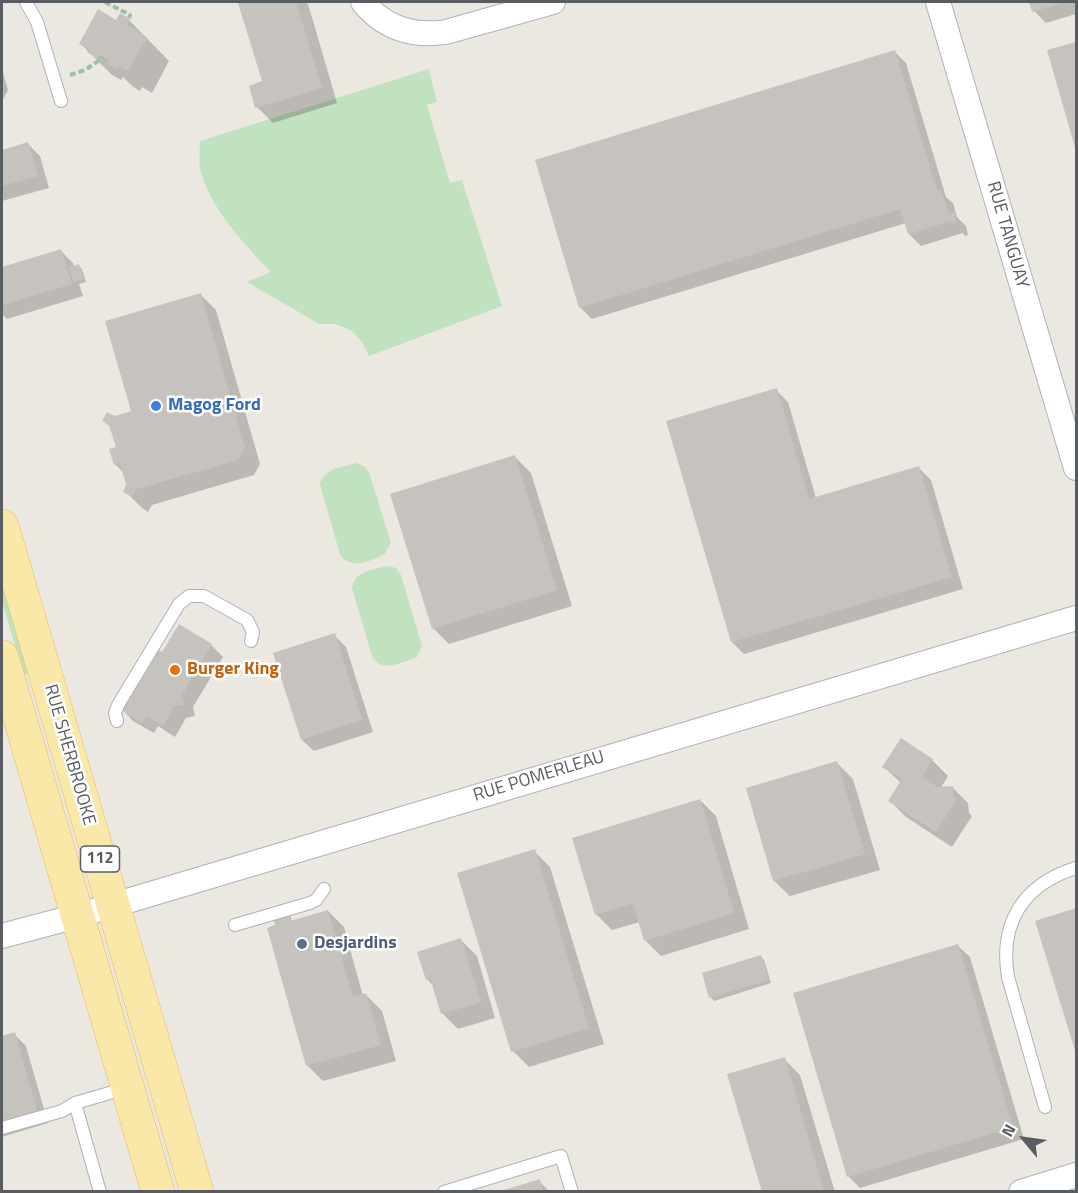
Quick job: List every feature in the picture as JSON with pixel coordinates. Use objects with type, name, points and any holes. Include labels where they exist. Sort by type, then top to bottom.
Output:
[{"type":"main road","name":"RUE SHERBROOKE","points":[[2,526],[197,1191]]},
{"type":"main road","name":"RUE SHERBROOKE","points":[[2,657],[156,1191]]},
{"type":"street","points":[[363,2],[375,15],[388,24],[416,33],[431,34],[446,32],[553,2]]},
{"type":"street","name":"RUE TANGUAY","points":[[938,2],[1077,468]]},
{"type":"street","name":"RUE POMERLEAU","points":[[2,936],[77,916],[1077,618]]},
{"type":"street","points":[[1021,1191],[1077,1175]]},
{"type":"lane","points":[[26,2],[37,22],[61,101]]},
{"type":"lane","points":[[117,721],[115,713],[118,705],[179,604],[189,596],[204,596],[247,620],[253,632],[251,641]]},
{"type":"lane","points":[[1045,1107],[1008,977],[1005,960],[1006,942],[1018,909],[1029,894],[1057,874],[1077,868]]},
{"type":"lane","points":[[235,925],[310,903],[316,900],[324,889]]},
{"type":"lane","points":[[2,1128],[62,1111],[75,1103],[128,1088]]},
{"type":"lane","points":[[75,1103],[100,1191]]},
{"type":"lane","points":[[444,1191],[561,1156],[572,1191]]},
{"type":"path","points":[[105,2],[130,15],[129,18]]},
{"type":"path","points":[[54,79],[85,70],[104,57]]},
{"type":"green space","points":[[429,69],[437,102],[427,105],[450,183],[462,180],[502,306],[369,356],[362,342],[352,331],[335,324],[319,324],[247,282],[271,272],[240,238],[213,201],[200,169],[200,141]]},
{"type":"green space","points":[[356,463],[364,466],[369,472],[391,543],[385,554],[361,563],[349,562],[340,554],[320,485],[324,475]]},
{"type":"green space","points":[[388,566],[396,568],[401,575],[422,646],[417,657],[387,666],[376,661],[372,656],[352,588],[356,578],[361,574]]},
{"type":"green space","points":[[2,571],[31,672],[24,675],[2,602]]},
{"type":"building","points":[[296,2],[322,88],[255,108],[249,86],[262,81],[238,3]]},
{"type":"building","points":[[1029,2],[1065,2],[1032,12]]},
{"type":"building","points":[[98,9],[116,20],[120,13],[130,19],[127,25],[147,37],[128,71],[107,64],[109,60],[99,55],[97,58],[87,52],[89,49],[79,44]]},
{"type":"building","points":[[1076,42],[1076,151],[1047,50]]},
{"type":"building","points":[[895,50],[937,191],[941,190],[949,214],[954,212],[957,223],[952,225],[951,221],[908,234],[900,209],[579,308],[535,160]]},
{"type":"building","points":[[28,142],[38,176],[2,186],[2,150]]},
{"type":"building","points":[[61,249],[72,284],[2,305],[2,267]]},
{"type":"building","points":[[79,264],[84,279],[74,282],[69,267]]},
{"type":"building","points":[[201,293],[245,448],[238,460],[136,489],[132,497],[123,492],[126,485],[120,463],[114,465],[109,449],[116,447],[109,425],[102,421],[107,412],[115,416],[131,411],[105,321]]},
{"type":"building","points":[[777,388],[809,499],[919,466],[952,577],[731,642],[666,421]]},
{"type":"building","points":[[515,455],[557,590],[432,629],[390,494]]},
{"type":"building","points":[[179,624],[212,644],[182,695],[184,704],[174,706],[163,726],[146,716],[142,723],[120,709],[155,648],[162,652]]},
{"type":"building","points":[[335,633],[362,720],[301,740],[273,653]]},
{"type":"building","points":[[901,738],[933,759],[922,777],[937,787],[953,786],[953,797],[957,799],[936,832],[888,801],[902,779],[882,767]]},
{"type":"building","points":[[837,761],[865,854],[773,881],[746,788]]},
{"type":"building","points":[[700,799],[734,913],[644,941],[633,903],[595,915],[572,838]]},
{"type":"building","points":[[535,849],[589,1028],[511,1052],[457,873]]},
{"type":"building","points":[[286,906],[290,921],[328,910],[353,997],[366,993],[381,1045],[306,1066],[267,928],[275,925],[271,910]]},
{"type":"building","points":[[1076,908],[1076,1054],[1035,921]]},
{"type":"building","points":[[461,938],[481,1002],[441,1014],[430,978],[426,980],[417,952]]},
{"type":"building","points":[[958,944],[1013,1127],[847,1177],[793,993]]},
{"type":"building","points":[[761,955],[769,980],[709,998],[702,973]]},
{"type":"building","points":[[15,1032],[37,1111],[2,1122],[2,1036]]},
{"type":"building","points":[[785,1057],[824,1192],[762,1192],[727,1074]]},
{"type":"building","points":[[540,1179],[543,1192],[501,1192],[501,1191]]},
{"type":"place","name":"Magog Ford","points":[[156,406]]},
{"type":"place","name":"Burger King","points":[[175,670]]},
{"type":"place","name":"Desjardins","points":[[302,944]]}]
